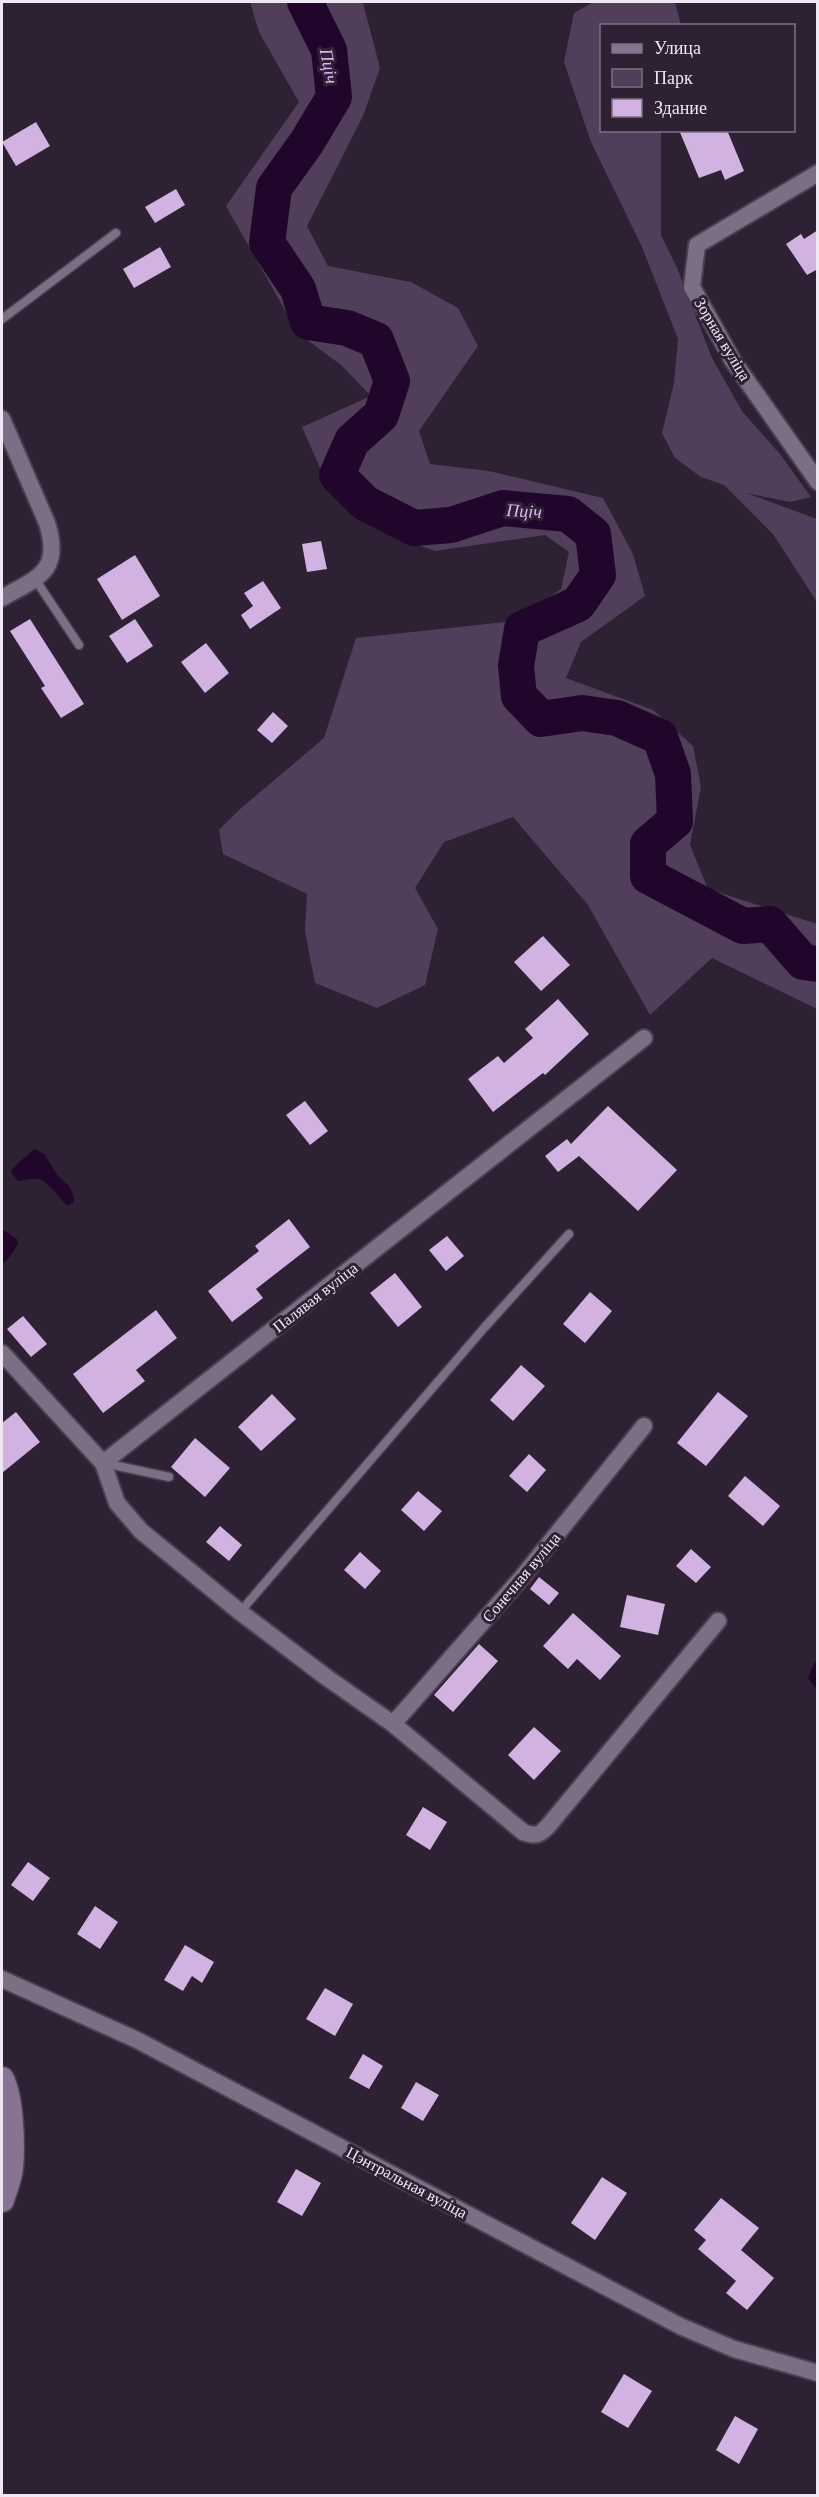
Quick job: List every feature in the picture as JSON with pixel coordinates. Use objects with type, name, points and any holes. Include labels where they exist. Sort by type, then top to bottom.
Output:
[{"type":"main road","points":[[2,2079],[10,2120],[11,2169],[2,2200]]},
{"type":"street","name":"Зорная вуліца","points":[[818,173],[697,244],[692,288],[733,361],[818,482]]},
{"type":"street","points":[[2,419],[52,540],[52,555],[46,569],[35,579],[2,598]]},
{"type":"street","name":"Палявая вуліца","points":[[103,1463],[644,1038]]},
{"type":"street","points":[[2,1353],[103,1463],[117,1503],[141,1531],[240,1612],[393,1724],[523,1832],[533,1836],[541,1834],[718,1621]]},
{"type":"street","name":"Сонечная вуліца","points":[[393,1724],[523,1576],[644,1426]]},
{"type":"street","name":"Цэнтральная вуліца","points":[[2,1979],[137,2040],[680,2326],[735,2349],[818,2373]]},
{"type":"lane","points":[[2,319],[116,233]]},
{"type":"lane","points":[[35,579],[79,645]]},
{"type":"lane","points":[[240,1612],[484,1328],[569,1234]]},
{"type":"lane","points":[[103,1463],[168,1477]]},
{"type":"green space","points":[[250,2],[368,2],[363,3],[380,68],[363,116],[307,226],[328,266],[411,282],[458,308],[478,346],[419,431],[430,464],[489,471],[603,498],[633,554],[645,596],[581,642],[566,678],[653,710],[693,746],[701,787],[690,845],[708,889],[817,924],[817,1009],[712,958],[650,1015],[588,905],[513,817],[444,842],[415,888],[438,929],[425,985],[377,1008],[315,983],[305,931],[307,894],[223,854],[219,830],[239,810],[324,738],[356,638],[515,621],[561,589],[569,552],[545,535],[435,551],[397,538],[331,493],[302,427],[371,396],[341,365],[298,333],[226,206],[299,102],[259,32]]},
{"type":"green space","points":[[593,2],[675,2],[681,24],[600,24],[600,132],[661,132],[661,235],[677,268],[712,358],[742,411],[780,454],[811,497],[790,502],[746,493],[817,519],[817,602],[773,534],[724,485],[701,477],[675,458],[662,433],[674,383],[678,339],[642,247],[591,142],[564,62],[574,13]]},
{"type":"shaded area","points":[[34,1149],[44,1154],[58,1176],[69,1186],[74,1202],[68,1206],[42,1180],[18,1181],[11,1172]]},
{"type":"shaded area","points":[[2,1229],[17,1239],[18,1244],[2,1264]]},
{"type":"shaded area","points":[[817,1660],[817,1689],[808,1678]]},
{"type":"building","points":[[36,122],[50,146],[16,166],[2,142]]},
{"type":"building","points":[[680,132],[728,132],[744,171],[725,180],[721,170],[699,178]]},
{"type":"building","points":[[176,189],[185,205],[155,223],[145,207]]},
{"type":"building","points":[[818,230],[818,269],[807,275],[786,244],[801,234],[804,239]]},
{"type":"building","points":[[160,247],[171,267],[134,288],[123,269]]},
{"type":"building","points":[[321,541],[327,569],[307,572],[302,544]]},
{"type":"building","points":[[135,555],[160,596],[122,620],[97,579]]},
{"type":"building","points":[[263,581],[281,608],[250,629],[241,615],[253,606],[244,593]]},
{"type":"building","points":[[30,619],[84,704],[61,718],[41,688],[45,686],[10,631]]},
{"type":"building","points":[[135,619],[153,646],[127,663],[109,636]]},
{"type":"building","points":[[206,643],[229,673],[205,693],[181,662]]},
{"type":"building","points":[[273,712],[288,726],[272,743],[257,730]]},
{"type":"building","points":[[543,936],[570,965],[541,991],[514,962]]},
{"type":"building","points":[[558,999],[589,1034],[545,1075],[543,1073],[493,1112],[468,1079],[498,1056],[504,1063],[533,1038],[525,1029]]},
{"type":"building","points":[[305,1101],[328,1131],[310,1145],[286,1115]]},
{"type":"building","points":[[608,1106],[677,1170],[638,1211],[579,1156],[558,1172],[545,1156],[567,1139],[571,1144]]},
{"type":"building","points":[[289,1219],[310,1247],[256,1289],[263,1298],[232,1322],[208,1291],[259,1251],[255,1246]]},
{"type":"building","points":[[447,1236],[464,1256],[446,1271],[429,1250]]},
{"type":"building","points":[[395,1273],[422,1307],[398,1327],[370,1293]]},
{"type":"building","points":[[590,1292],[612,1311],[585,1343],[563,1324]]},
{"type":"building","points":[[156,1310],[177,1338],[136,1370],[145,1381],[103,1413],[73,1374]]},
{"type":"building","points":[[23,1316],[47,1344],[31,1357],[7,1329]]},
{"type":"building","points":[[521,1365],[545,1386],[513,1421],[490,1400]]},
{"type":"building","points":[[718,1392],[748,1416],[706,1466],[677,1443]]},
{"type":"building","points":[[272,1394],[296,1419],[261,1451],[238,1427]]},
{"type":"building","points":[[16,1412],[40,1442],[2,1473],[2,1423]]},
{"type":"building","points":[[195,1438],[230,1468],[205,1497],[171,1467]]},
{"type":"building","points":[[529,1454],[546,1470],[527,1492],[509,1476]]},
{"type":"building","points":[[745,1476],[780,1506],[763,1526],[728,1496]]},
{"type":"building","points":[[418,1491],[442,1511],[424,1531],[401,1510]]},
{"type":"building","points":[[220,1526],[242,1545],[229,1561],[206,1542]]},
{"type":"building","points":[[691,1549],[711,1567],[696,1583],[676,1566]]},
{"type":"building","points":[[360,1552],[381,1571],[365,1589],[344,1570]]},
{"type":"building","points":[[539,1577],[559,1593],[549,1605],[530,1589]]},
{"type":"building","points":[[627,1595],[665,1604],[658,1635],[620,1627]]},
{"type":"building","points":[[573,1613],[621,1656],[600,1680],[577,1659],[568,1669],[543,1646]]},
{"type":"building","points":[[479,1644],[498,1661],[453,1712],[434,1695]]},
{"type":"building","points":[[534,1727],[561,1751],[534,1780],[508,1755]]},
{"type":"building","points":[[423,1807],[447,1822],[430,1850],[406,1835]]},
{"type":"building","points":[[28,1862],[50,1878],[33,1901],[11,1885]]},
{"type":"building","points":[[95,1906],[118,1922],[100,1949],[77,1934]]},
{"type":"building","points":[[185,1945],[214,1962],[202,1983],[192,1976],[183,1991],[164,1980]]},
{"type":"building","points":[[325,1988],[353,2004],[335,2036],[306,2019]]},
{"type":"building","points":[[363,2054],[383,2066],[369,2089],[349,2078]]},
{"type":"building","points":[[416,2082],[439,2095],[423,2121],[401,2108]]},
{"type":"building","points":[[296,2169],[321,2183],[302,2216],[277,2202]]},
{"type":"building","points":[[602,2177],[627,2193],[595,2240],[571,2223]]},
{"type":"building","points":[[721,2198],[759,2228],[741,2250],[774,2278],[747,2310],[726,2293],[736,2281],[698,2249],[706,2240],[694,2230]]},
{"type":"building","points":[[624,2374],[652,2391],[628,2428],[601,2412]]},
{"type":"building","points":[[735,2416],[758,2429],[739,2464],[716,2450]]},
{"type":"waterway","name":"Пціч","points":[[305,2],[329,50],[334,97],[307,142],[274,188],[267,243],[298,289],[308,322],[347,328],[376,340],[392,381],[381,415],[352,441],[337,475],[365,503],[414,528],[451,525],[503,508],[568,514],[593,534],[598,575],[578,604],[522,629],[516,666],[519,696],[541,719],[582,713],[617,718],[660,737],[673,774],[675,821],[648,844],[648,876],[743,926],[770,924],[803,962],[818,964]]}]
